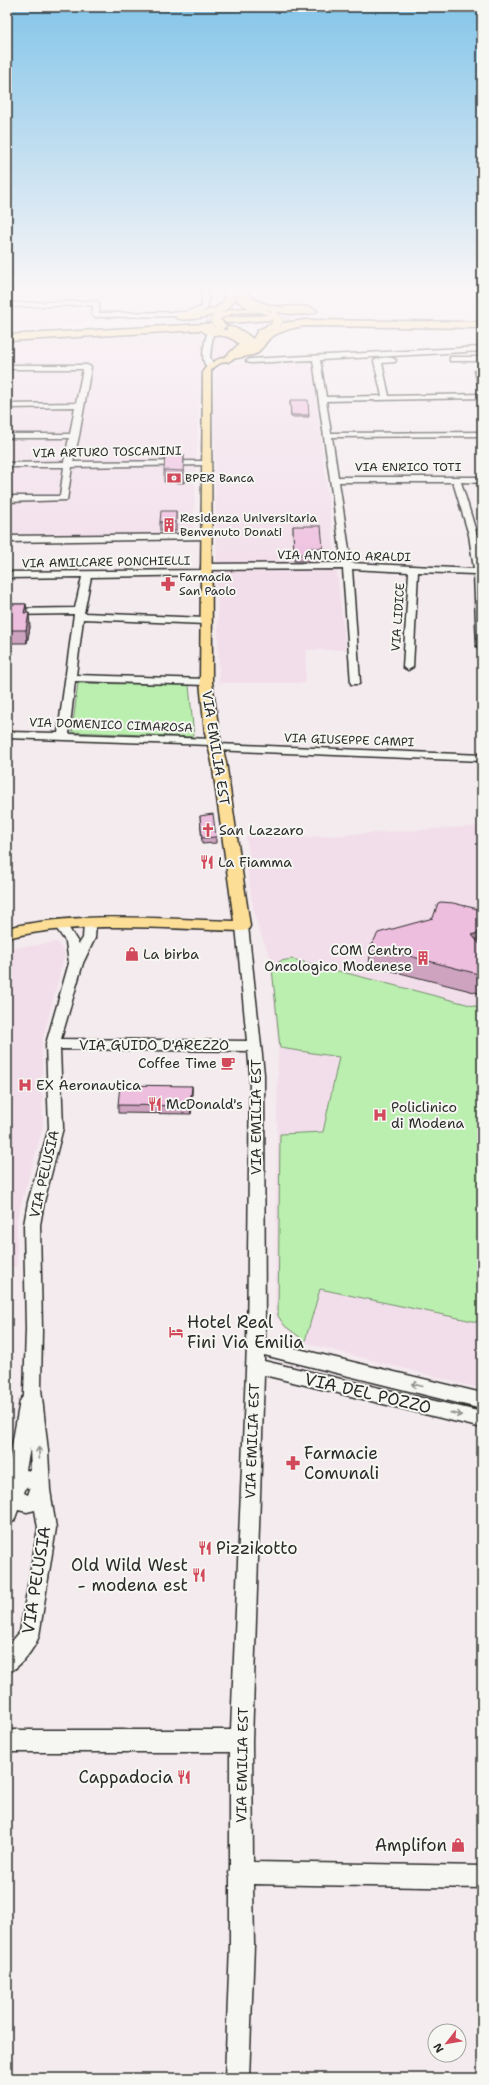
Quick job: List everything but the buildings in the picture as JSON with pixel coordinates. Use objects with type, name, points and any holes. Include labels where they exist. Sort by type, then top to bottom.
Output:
[{"type":"main road","name":"VIA EMILIA EST","points":[[207,385],[205,621],[206,682],[242,926]]},
{"type":"main road","points":[[8,931],[37,926],[90,923],[242,926]]},
{"type":"street","points":[[7,499],[64,498],[68,464],[75,436],[84,385]]},
{"type":"street","points":[[321,385],[333,479],[347,566],[355,682]]},
{"type":"street","points":[[383,385],[386,397]]},
{"type":"street","points":[[323,399],[482,396]]},
{"type":"street","points":[[7,406],[81,405]]},
{"type":"street","points":[[328,435],[482,434]]},
{"type":"street","points":[[7,436],[75,436]]},
{"type":"street","name":"VIA ARTURO TOSCANINI","points":[[7,465],[207,463]]},
{"type":"street","name":"VIA ENRICO TOTI","points":[[333,479],[482,480]]},
{"type":"street","points":[[456,479],[477,535],[481,572],[482,647]]},
{"type":"street","points":[[7,539],[206,537]]},
{"type":"street","name":"VIA ANTONIO ARALDI","points":[[206,570],[347,566],[481,572]]},
{"type":"street","name":"VIA LIDICE","points":[[408,667],[414,569]]},
{"type":"street","name":"VIA AMILCARE PONCHIELLI","points":[[7,575],[206,570]]},
{"type":"street","points":[[63,735],[78,614],[87,574]]},
{"type":"street","points":[[7,612],[78,614],[205,621]]},
{"type":"street","points":[[70,678],[206,682]]},
{"type":"street","name":"VIA DOMENICO CIMAROSA","points":[[7,735],[63,735],[214,744]]},
{"type":"street","name":"VIA GIUSEPPE CAMPI","points":[[214,744],[482,758]]},
{"type":"street","name":"VIA PELUSIA","points":[[7,1664],[29,1636],[48,1528],[41,1490],[39,1451],[32,1389],[34,1329],[32,1225],[36,1202],[56,1128],[52,1044],[76,963],[89,938],[90,923]]},
{"type":"street","name":"VIA PELUSIA","points":[[60,925],[69,934],[75,948],[76,963]]},
{"type":"street","name":"VIA EMILIA EST","points":[[237,2078],[242,1945],[240,1872],[241,1741],[255,1356],[255,1046],[242,926]]},
{"type":"street","name":"VIA GUIDO D'AREZZO","points":[[52,1044],[255,1046]]},
{"type":"street","name":"VIA DEL POZZO","points":[[255,1356],[440,1391],[482,1401]]},
{"type":"street","name":"VIA DEL POZZO","points":[[255,1356],[435,1408],[482,1420]]},
{"type":"street","name":"VIA PELUSIA","points":[[7,1515],[10,1492],[32,1389]]},
{"type":"street","name":"VIA DEL POZZO","points":[[435,1408],[440,1391]]},
{"type":"street","points":[[10,1492],[17,1500],[27,1503],[37,1499],[41,1490]]},
{"type":"street","points":[[7,1741],[241,1741]]},
{"type":"street","points":[[240,1872],[482,1877]]},
{"type":"shaded area","points":[[7,385],[200,385],[193,533],[7,535]]},
{"type":"shaded area","points":[[215,385],[315,385],[346,650],[307,650],[305,683],[219,683],[214,422]]},
{"type":"shaded area","name":"Policlinico di Modena","points":[[482,826],[482,1389],[306,1343],[284,1327],[275,1315],[278,1047],[270,957],[258,927],[252,901],[247,866],[250,862],[246,836],[292,838]]},
{"type":"shaded area","name":"EX Aeronautica","points":[[57,942],[65,954],[42,1043],[43,1127],[17,1219],[17,1266],[7,1268],[7,949]]},
{"type":"green space","points":[[78,683],[189,685],[194,737],[72,732]]},
{"type":"green space","points":[[292,959],[482,1008],[482,1323],[320,1289],[305,1341],[285,1326],[278,1316],[280,1134],[323,1132],[339,1057],[280,1048],[272,968],[280,961]]},
{"type":"place","name":"BPER Banca","points":[[174,478]]},
{"type":"place","name":"Residenza Universitaria Benvenuto Donati","points":[[169,525]]},
{"type":"place","name":"Farmacia San Paolo","points":[[168,584]]},
{"type":"place","name":"San Lazzaro","points":[[208,830]]},
{"type":"place","name":"La Fiamma","points":[[207,862]]},
{"type":"place","name":"La birba","points":[[132,954]]},
{"type":"place","name":"COM Centro Oncologico Modenese","points":[[423,958]]},
{"type":"place","name":"Coffee Time","points":[[228,1063]]},
{"type":"place","name":"EX Aeronautica","points":[[25,1085]]},
{"type":"place","name":"McDonald's","points":[[155,1104]]},
{"type":"place","name":"Policlinico di Modena","points":[[380,1115]]},
{"type":"place","name":"Hotel Real Fini Via Emilia","points":[[176,1332]]},
{"type":"place","name":"Farmacie Comunali","points":[[293,1463]]},
{"type":"place","name":"Pizzikotto","points":[[205,1548]]},
{"type":"place","name":"Old Wild West - modena est","points":[[199,1575]]},
{"type":"place","name":"Cappadocia","points":[[184,1777]]},
{"type":"place","name":"Amplifon","points":[[458,1845]]}]
